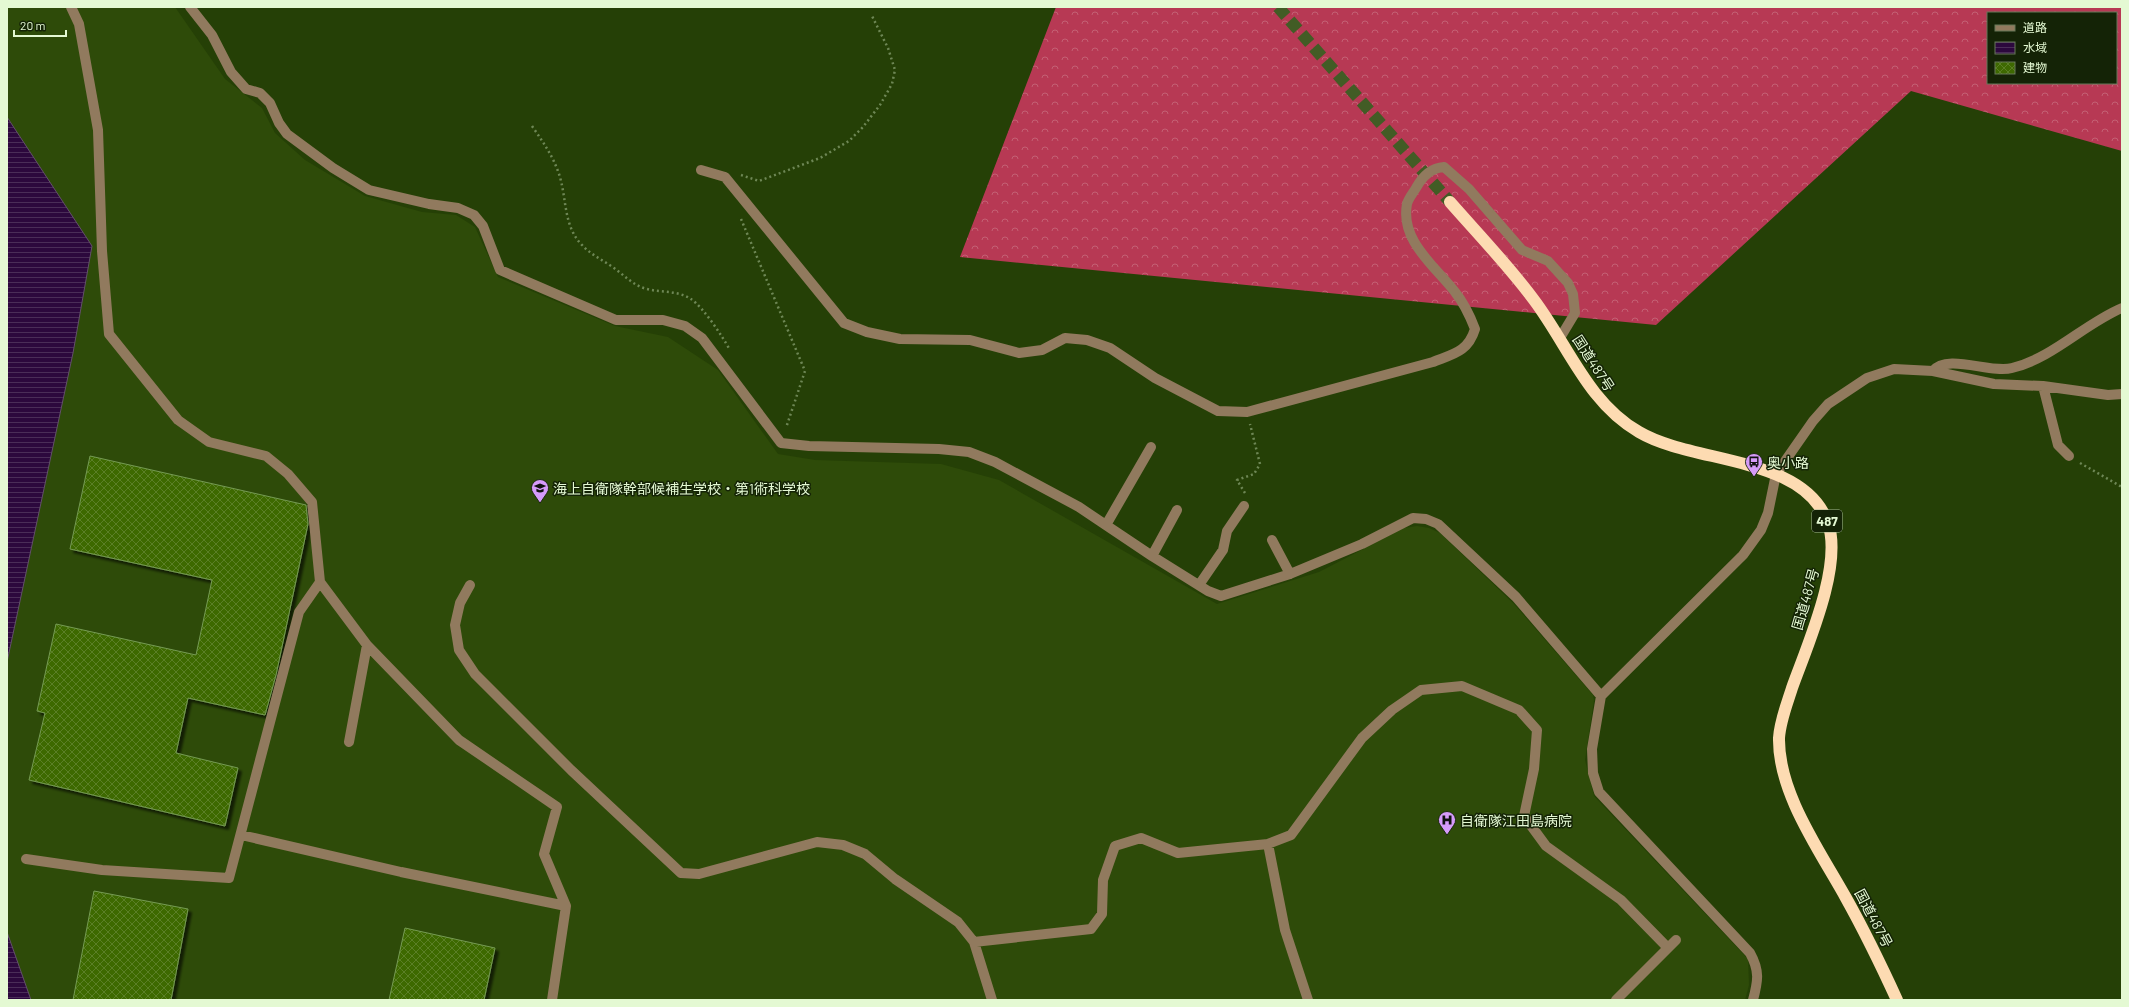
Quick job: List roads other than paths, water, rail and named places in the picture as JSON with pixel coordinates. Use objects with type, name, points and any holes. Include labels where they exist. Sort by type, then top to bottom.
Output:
[{"type":"highway","name":"国道487号","points":[[1450,202],[1534,299],[1560,338],[1591,390],[1612,414],[1639,433],[1671,446],[1761,468],[1776,474],[1806,493],[1821,508],[1829,524],[1831,563],[1825,593],[1783,714],[1779,737],[1782,773],[1791,798],[1867,935],[1897,1000]]},
{"type":"street","points":[[71,7],[79,24],[98,130],[102,251],[110,334],[178,420],[209,442],[266,456],[288,474],[312,502],[320,582],[367,645],[459,740],[557,807],[544,854],[566,906],[552,1000]]},
{"type":"street","points":[[190,7],[212,36],[231,72],[246,89],[260,93],[270,103],[279,123],[287,134],[333,168],[369,190],[429,204],[458,208],[474,215],[483,226],[500,270],[616,320],[663,320],[685,326],[702,338],[781,443],[809,446],[939,449],[969,452],[1001,465],[1080,507],[1152,556],[1199,585],[1221,596],[1290,574],[1362,544],[1413,518],[1426,519],[1438,524],[1516,597],[1601,696]]},
{"type":"street","points":[[701,170],[724,178],[844,323],[866,332],[900,339],[970,340],[1019,353],[1042,350],[1065,338],[1087,340],[1110,348],[1155,378],[1218,411],[1247,412],[1433,362],[1459,351],[1471,342],[1475,329],[1469,313],[1456,292],[1415,245],[1406,224],[1407,203],[1419,183],[1434,168],[1444,167],[1469,189],[1522,250],[1548,261],[1568,283],[1573,294],[1576,313],[1560,338]]},
{"type":"street","points":[[1933,371],[1936,367],[1950,363],[1994,370],[2011,369],[2029,363],[2122,308]]},
{"type":"street","points":[[1753,1000],[1757,985],[1758,973],[1756,964],[1750,953],[1599,792],[1593,773],[1592,749],[1601,696],[1743,555],[1762,530],[1768,513],[1776,474],[1813,422],[1828,404],[1867,378],[1894,369],[1933,371],[1994,384],[2043,386],[2108,395],[2122,394]]},
{"type":"street","points":[[2043,386],[2058,445],[2069,456]]},
{"type":"street","points":[[1106,525],[1151,447]]},
{"type":"street","points":[[1199,585],[1223,550],[1227,531],[1244,506]]},
{"type":"street","points":[[1152,556],[1177,510]]},
{"type":"street","points":[[1272,540],[1290,574]]},
{"type":"street","points":[[26,859],[102,870],[229,878],[299,612],[320,582]]},
{"type":"street","points":[[470,585],[460,603],[455,626],[458,650],[475,674],[571,770],[681,873],[699,874],[817,842],[843,845],[865,854],[895,879],[958,922],[974,942],[992,1000]]},
{"type":"street","points":[[349,742],[367,645]]},
{"type":"street","points":[[974,942],[1091,928],[1102,914],[1103,880],[1116,846],[1141,838],[1178,853],[1268,844],[1292,836],[1362,738],[1392,710],[1421,690],[1462,686],[1519,710],[1537,730],[1534,769],[1524,816],[1546,846],[1621,900],[1668,948]]},
{"type":"street","points":[[241,835],[401,872],[566,906]]},
{"type":"street","points":[[1268,844],[1285,930],[1308,1000]]},
{"type":"street","points":[[1616,1000],[1676,940]]},
{"type":"water","points":[[7,117],[92,246],[73,353],[7,662]]},
{"type":"water","points":[[7,932],[31,1000],[7,1000]]},
{"type":"tunnel","points":[[1278,7],[1450,202]]},
{"type":"place","name":"奥小路","points":[[1754,477]]},
{"type":"place","name":"海上自衛隊幹部候補生学校・第1術科学校","points":[[540,503]]},
{"type":"place","name":"自衛隊江田島病院","points":[[1447,835]]}]
